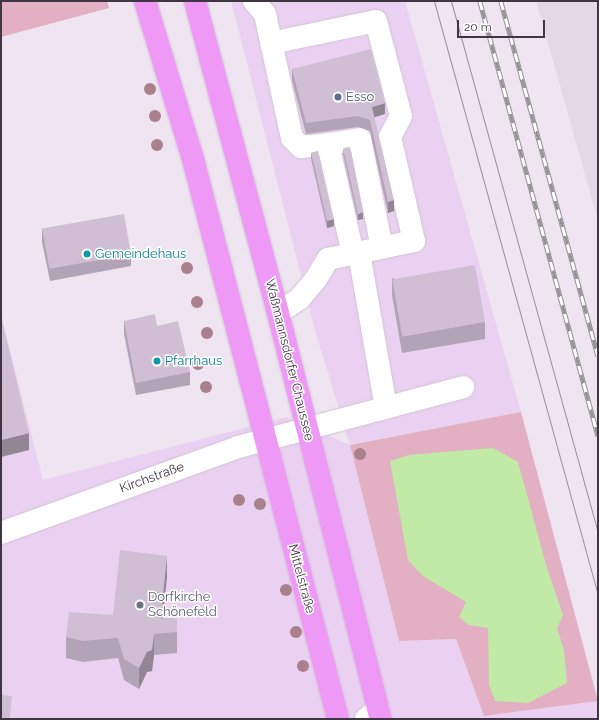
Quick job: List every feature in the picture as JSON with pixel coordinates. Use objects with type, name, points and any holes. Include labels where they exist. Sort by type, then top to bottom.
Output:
[{"type":"main road","points":[[145,1],[194,159],[265,439]]},
{"type":"main road","name":"Waßmannsdorfer Chaussee","points":[[196,1],[278,313],[375,716]]},
{"type":"main road","name":"Mittelstraße","points":[[265,439],[338,719]]},
{"type":"street","points":[[254,1],[265,14],[292,138],[301,147],[360,139],[382,248]]},
{"type":"street","points":[[271,43],[376,22],[401,116],[390,137],[414,241],[328,259],[316,279],[299,300],[278,313]]},
{"type":"street","points":[[328,144],[356,253],[386,407]]},
{"type":"street","name":"Kirchstraße","points":[[1,533],[265,439],[463,387]]},
{"type":"shaded area","points":[[1,1],[107,1],[109,8],[1,37]]},
{"type":"shaded area","points":[[231,1],[405,1],[521,412],[350,445],[316,334]]},
{"type":"shaded area","points":[[536,1],[598,1],[598,220]]},
{"type":"shaded area","points":[[1,314],[43,480],[287,417],[350,445],[399,641],[456,639],[484,716],[598,701],[598,719],[1,719]]},
{"type":"shaded area","points":[[521,412],[598,701],[484,716],[456,639],[399,641],[350,445]]},
{"type":"shaded area","points":[[493,448],[518,462],[547,568],[563,615],[557,628],[564,650],[567,683],[528,703],[495,701],[489,685],[488,628],[469,625],[459,617],[466,602],[423,576],[408,560],[390,461],[409,455]]},
{"type":"building","points":[[371,49],[385,103],[372,107],[394,200],[388,202],[370,120],[358,116],[306,123],[292,69]]},
{"type":"building","points":[[350,147],[363,212],[358,214],[343,148]]},
{"type":"building","points":[[318,151],[334,219],[327,221],[311,153]]},
{"type":"building","name":"Gemeindehaus","points":[[124,214],[131,254],[49,269],[42,228]]},
{"type":"building","points":[[475,265],[485,322],[402,337],[392,280]]},
{"type":"building","name":"Pfarrhaus","points":[[155,314],[157,326],[178,321],[190,372],[136,383],[124,321]]},
{"type":"building","points":[[1,316],[29,433],[1,440]]},
{"type":"building","name":"Dorfkirche Schönefeld","points":[[120,550],[167,556],[161,616],[158,618],[177,619],[177,632],[154,634],[152,650],[147,652],[139,668],[124,659],[118,638],[83,641],[66,637],[69,612],[113,615]]},
{"type":"building","points":[[1,695],[12,696],[10,719],[1,719]]},
{"type":"tram line","points":[[434,1],[598,595]]},
{"type":"tram line","points":[[451,1],[598,533]]},
{"type":"railway","points":[[480,1],[598,436]]},
{"type":"railway","points":[[501,1],[598,356]]},
{"type":"place","name":"Esso","points":[[338,97]]},
{"type":"place","name":"Gemeindehaus","points":[[87,254]]},
{"type":"place","name":"Pfarrhaus","points":[[157,361]]},
{"type":"place","name":"Dorfkirche Schönefeld","points":[[140,605]]}]
